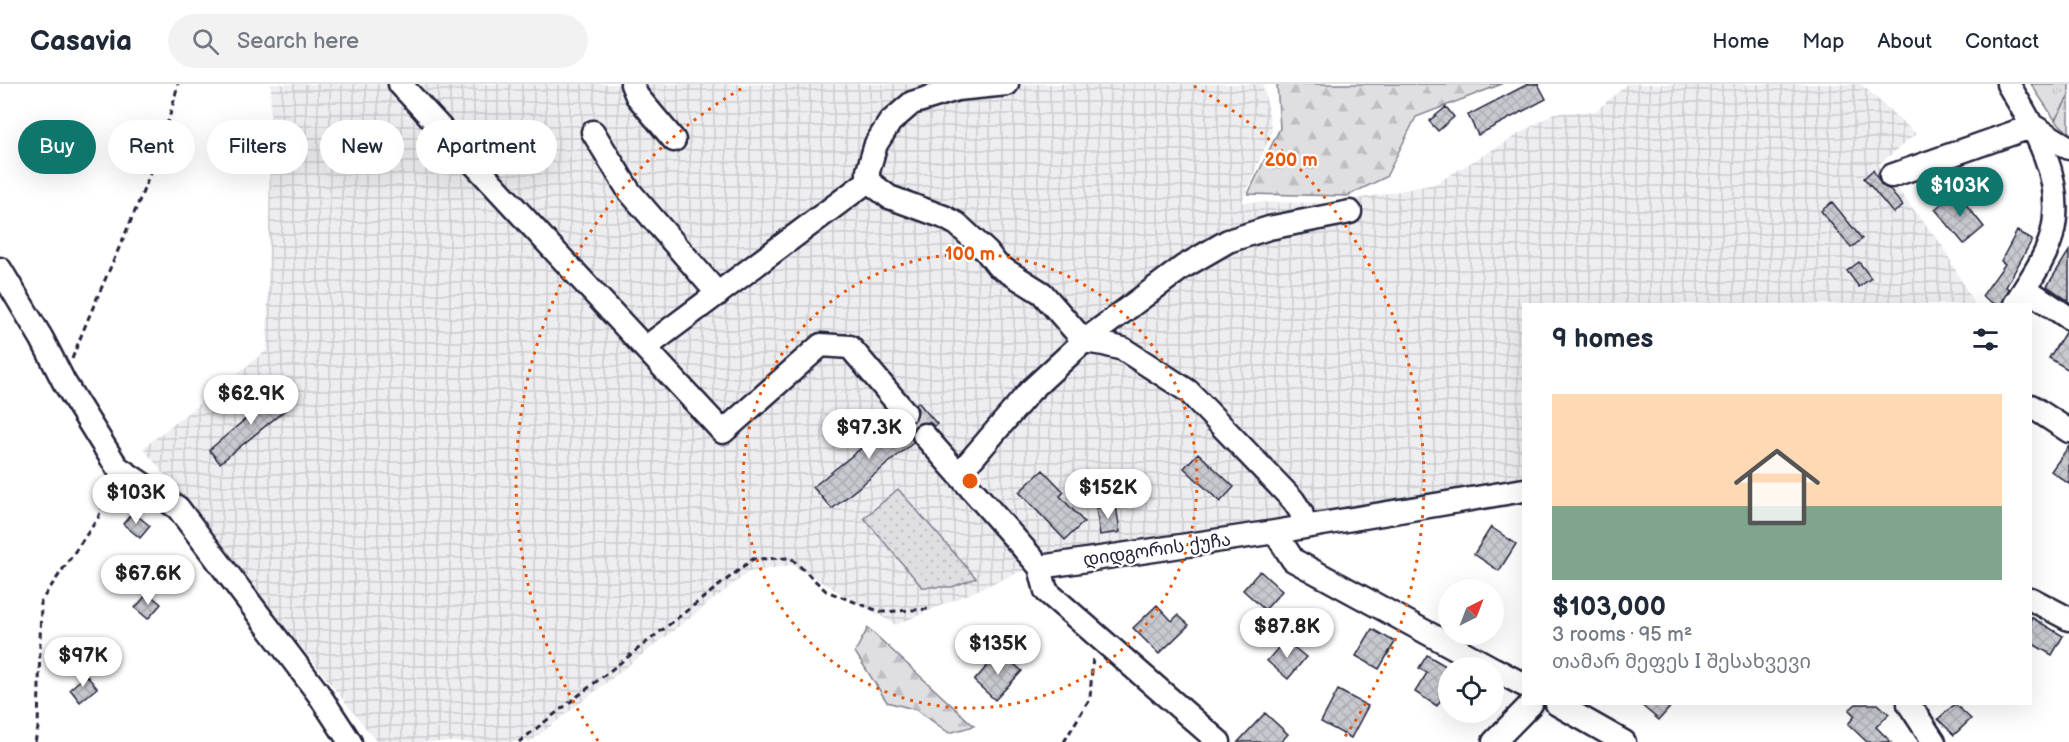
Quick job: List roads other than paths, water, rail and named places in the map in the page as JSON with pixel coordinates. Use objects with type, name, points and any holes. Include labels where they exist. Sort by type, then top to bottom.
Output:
[{"type":"street","points":[[400,84],[723,432],[821,345],[850,347],[906,412]]},
{"type":"street","points":[[632,84],[637,96],[674,140]]},
{"type":"street","points":[[868,181],[868,171],[876,144],[890,123],[912,103],[957,90],[1006,84]]},
{"type":"street","points":[[2008,84],[2033,126],[2045,155],[2054,186],[2056,209],[2052,236],[2043,258],[2020,296],[2069,318]]},
{"type":"street","points":[[2033,126],[2069,148]]},
{"type":"street","points":[[1891,176],[2033,126]]},
{"type":"street","points":[[593,132],[629,191],[718,294]]},
{"type":"street","points":[[645,348],[868,181]]},
{"type":"street","points":[[868,181],[889,197],[957,224],[987,252],[997,265],[1042,293],[1084,341],[1123,349],[1188,391],[1293,500],[1301,512],[1304,528]]},
{"type":"street","points":[[959,474],[1030,391],[1084,341],[1183,267],[1228,241],[1269,228],[1350,212]]},
{"type":"street","points":[[0,269],[42,339],[64,382],[117,467],[178,508],[318,693],[350,742]]},
{"type":"street","points":[[2032,407],[2069,431]]},
{"type":"street","points":[[924,435],[1040,567],[1046,591],[1220,742]]},
{"type":"street","name":"დიდგორის ქუჩა","points":[[1040,567],[1304,528],[1522,490]]},
{"type":"street","points":[[1275,532],[1293,560],[1473,657]]},
{"type":"street","points":[[2032,600],[2069,620]]},
{"type":"street","points":[[1504,674],[1522,684]]},
{"type":"street","points":[[1494,742],[1530,705]]},
{"type":"street","points":[[1559,705],[1624,742]]},
{"type":"street","points":[[1910,705],[1934,742]]},
{"type":"tunnel","points":[[905,412],[924,435]]}]
